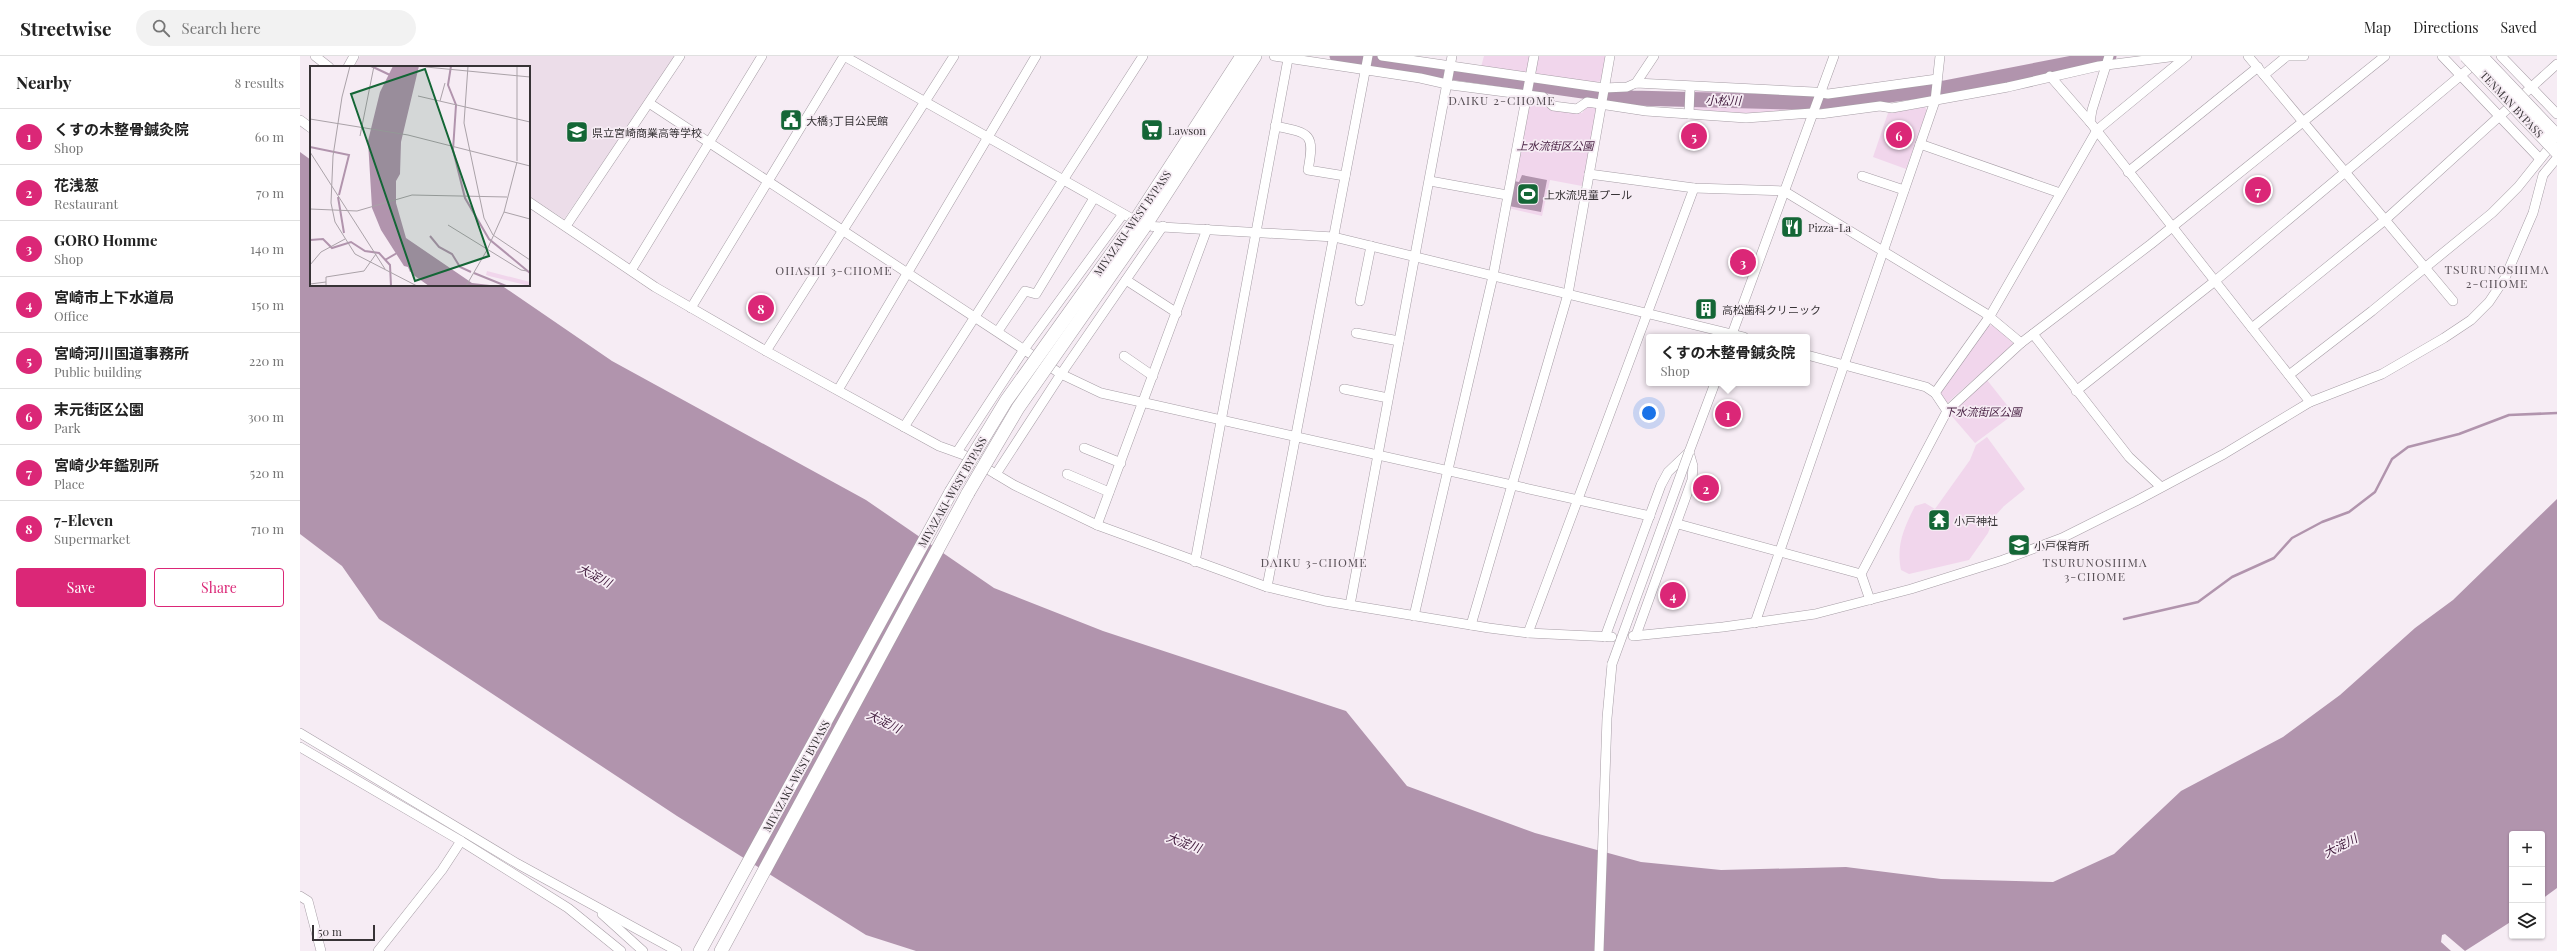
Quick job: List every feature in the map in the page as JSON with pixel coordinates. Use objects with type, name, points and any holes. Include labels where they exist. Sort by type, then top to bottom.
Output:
[{"type":"highway","name":"MIYAZAKI-WEST BYPASS","points":[[701,949],[955,484],[1006,401],[1140,224],[1242,56]]},
{"type":"highway","name":"MIYAZAKI-WEST BYPASS","points":[[721,951],[980,473],[1018,408],[1140,224],[1255,56]]},
{"type":"highway","name":"TENMAN BYPASS","points":[[2466,56],[2557,152]]},
{"type":"highway","name":"TENMAN BYPASS","points":[[2481,56],[2557,137]]},
{"type":"street","points":[[315,56],[328,66]]},
{"type":"street","points":[[349,66],[354,56]]},
{"type":"street","points":[[566,226],[680,56]]},
{"type":"street","points":[[632,269],[762,56]]},
{"type":"street","points":[[691,308],[844,56],[988,136],[1140,224],[1334,237],[1648,313],[1728,334]]},
{"type":"street","points":[[766,351],[954,56]]},
{"type":"street","points":[[838,390],[1036,56]]},
{"type":"street","points":[[904,427],[1064,181],[1143,56]]},
{"type":"street","points":[[1274,56],[1447,82],[1450,85],[1543,97],[1553,106],[1576,109],[1587,102],[1646,111],[1746,118],[1812,113],[1820,114],[1880,106],[1892,108],[1935,101],[2107,62],[2177,56]]},
{"type":"street","points":[[1267,587],[1368,56]]},
{"type":"street","points":[[1382,56],[1451,61],[1530,77],[1604,88],[1627,87],[1636,83],[1828,94],[1937,79]]},
{"type":"street","points":[[1414,616],[1446,471],[1492,276],[1534,56]]},
{"type":"street","points":[[1470,625],[1568,294],[1610,56]]},
{"type":"street","points":[[1636,83],[1654,56]]},
{"type":"street","points":[[1732,334],[1834,56]]},
{"type":"street","points":[[1755,622],[1882,250],[1935,101],[1940,56]]},
{"type":"street","points":[[1935,393],[1990,316],[2097,130],[2187,56]]},
{"type":"street","points":[[2248,56],[2453,301]]},
{"type":"street","points":[[2264,75],[2286,56],[2304,56]]},
{"type":"street","points":[[1870,600],[1861,574],[1947,411],[2032,334],[2171,228],[2385,56]]},
{"type":"street","points":[[2442,56],[2540,159]]},
{"type":"street","points":[[2076,391],[2215,280],[2485,56]]},
{"type":"street","points":[[2502,56],[2557,114]]},
{"type":"street","points":[[1195,562],[1288,59]]},
{"type":"street","points":[[1350,605],[1451,61]]},
{"type":"street","points":[[2090,122],[2107,62]]},
{"type":"street","points":[[2252,328],[2385,220],[2501,117],[2557,64]]},
{"type":"street","points":[[2128,172],[2258,68]]},
{"type":"street","points":[[2050,76],[2097,130],[2171,228],[2215,280],[2310,402]]},
{"type":"street","points":[[1689,114],[1690,87]]},
{"type":"street","points":[[649,103],[908,271],[1025,348],[1061,374],[1101,393],[1650,516]]},
{"type":"street","points":[[300,120],[310,127]]},
{"type":"street","points":[[1276,126],[1302,131],[1306,135],[1312,149],[1308,170],[1345,176]]},
{"type":"street","points":[[2289,375],[2492,213],[2518,187],[2557,137]]},
{"type":"street","points":[[1920,144],[2060,193]]},
{"type":"street","points":[[1689,452],[1693,466],[1692,480],[1678,524],[1635,635],[1700,630],[1815,614],[1870,600],[1989,565],[2062,538],[2224,454],[2310,402],[2382,374],[2444,338],[2483,309],[2505,278],[2533,213],[2543,175],[2557,158]]},
{"type":"street","points":[[1589,174],[1694,188],[1784,191],[1990,316],[2015,341],[2021,343]]},
{"type":"street","points":[[1862,176],[1904,190]]},
{"type":"street","points":[[1430,180],[1507,195]]},
{"type":"street","points":[[1528,633],[1694,188]]},
{"type":"street","points":[[998,331],[1025,291],[1036,294],[1094,198]]},
{"type":"street","points":[[530,203],[632,269],[655,287],[691,308],[904,427],[939,446],[957,452],[1044,501],[1097,525],[1267,587],[1350,605],[1528,633],[1608,637],[1650,516],[1668,472],[1689,452]]},
{"type":"street","points":[[957,452],[1025,348],[1123,214]]},
{"type":"street","points":[[996,474],[1061,374],[1163,226]]},
{"type":"street","points":[[1097,525],[1144,402],[1207,229]]},
{"type":"street","points":[[1360,301],[1371,246]]},
{"type":"street","points":[[1126,280],[1177,313]]},
{"type":"street","points":[[1356,333],[1399,341]]},
{"type":"street","points":[[2032,334],[2129,457],[2161,487]]},
{"type":"street","points":[[1124,356],[1153,376]]},
{"type":"street","points":[[1810,356],[1926,387],[1935,393],[1947,411]]},
{"type":"street","points":[[1599,951],[1608,718],[1612,664],[1714,386]]},
{"type":"street","points":[[1344,389],[1388,398]]},
{"type":"street","points":[[1084,448],[1121,463]]},
{"type":"street","points":[[1067,474],[1109,492]]},
{"type":"street","points":[[1678,524],[1861,574]]},
{"type":"street","points":[[300,733],[512,860],[677,951]]},
{"type":"street","points":[[300,747],[461,841],[568,908],[620,951]]},
{"type":"street","points":[[378,951],[442,870],[461,841]]},
{"type":"street","points":[[300,896],[308,901],[321,951]]},
{"type":"street","points":[[588,902],[643,951]]},
{"type":"shaded area","name":"県立宮崎商業高等学校","points":[[360,56],[676,56],[564,219],[530,197],[530,66],[355,66]]},
{"type":"green space","points":[[1484,56],[1531,56],[1525,74],[1481,67]]},
{"type":"green space","points":[[1537,56],[1606,56],[1602,80],[1596,83],[1536,75],[1534,72]]},
{"type":"green space","points":[[1692,89],[1808,94],[1802,111],[1746,117],[1691,112]]},
{"type":"green space","name":"上水流街区公園","points":[[1533,98],[1544,107],[1582,113],[1589,104],[1597,108],[1582,186],[1550,180],[1542,216],[1508,208],[1529,99]]},
{"type":"green space","points":[[1925,107],[1927,110],[1906,169],[1873,157],[1888,113]]},
{"type":"green space","name":"下水流街区公園","points":[[1993,325],[2014,344],[1947,403],[1939,393],[1988,326]]},
{"type":"green space","name":"下水流街区公園","points":[[1987,380],[2014,414],[1975,443],[1950,414]]},
{"type":"green space","points":[[1987,437],[2025,489],[2004,506],[1994,517],[1988,533],[1969,560],[1909,574],[1901,570],[1900,545],[1907,522],[1915,506],[1925,503],[1935,509],[1970,460],[1976,445]]},
{"type":"water","name":"大淀川","points":[[300,152],[310,159],[310,286],[502,286],[612,361],[866,500],[994,588],[1103,631],[1346,711],[1407,786],[1535,833],[1641,862],[1721,870],[1846,867],[1941,879],[2053,882],[2114,854],[2181,791],[2283,737],[2340,695],[2415,628],[2453,600],[2557,499],[2557,888],[2545,897],[2545,831],[2509,831],[2509,923],[2465,951],[2445,934],[2442,935],[2441,942],[2451,951],[916,951],[866,935],[677,816],[379,619],[342,566],[300,534]]},
{"type":"water","name":"上水流児童プール","points":[[1522,175],[1547,180],[1541,212],[1509,206],[1514,181],[1519,182]]},
{"type":"waterway","name":"小松川","points":[[1337,56],[1632,98],[1792,102],[1841,101],[1944,88],[2109,56]]},
{"type":"waterway","points":[[2124,619],[2198,602],[2232,577],[2274,558],[2292,538],[2322,522],[2349,512],[2375,492],[2392,459],[2408,447],[2459,434],[2509,415],[2557,413]]},
{"type":"place","name":"大橋3丁目公民館","points":[[791,120]]},
{"type":"place","name":"Lawson","points":[[1152,130]]},
{"type":"place","name":"県立宮崎商業高等学校","points":[[577,132]]},
{"type":"place","name":"末元街区公園","points":[[1899,135]]},
{"type":"place","name":"宮崎河川国道事務所","points":[[1694,136]]},
{"type":"place","name":"宮崎少年鑑別所","points":[[2258,190]]},
{"type":"place","name":"上水流児童プール","points":[[1528,194]]},
{"type":"place","name":"Pizza-La","points":[[1792,227]]},
{"type":"place","name":"GORO Homme","points":[[1743,262]]},
{"type":"place","name":"7-Eleven","points":[[761,308]]},
{"type":"place","name":"高松歯科クリニック","points":[[1706,309]]},
{"type":"place","name":"くすの木整骨鍼灸院","points":[[1728,414]]},
{"type":"place","name":"花浅葱","points":[[1706,488]]},
{"type":"place","name":"小戸神社","points":[[1939,520]]},
{"type":"place","name":"小戸保育所","points":[[2019,545]]},
{"type":"place","name":"宮崎市上下水道局","points":[[1673,595]]},
{"type":"district","name":"DAIKU 2-CHOME","points":[[1502,100]]},
{"type":"district","name":"OHASHI 3-CHOME","points":[[834,270]]},
{"type":"district","name":"TSURUNOSHIMA 2-CHOME","points":[[2497,276]]},
{"type":"district","name":"DAIKU 3-CHOME","points":[[1314,562]]},
{"type":"district","name":"TSURUNOSHIMA 3-CHOME","points":[[2095,569]]}]
